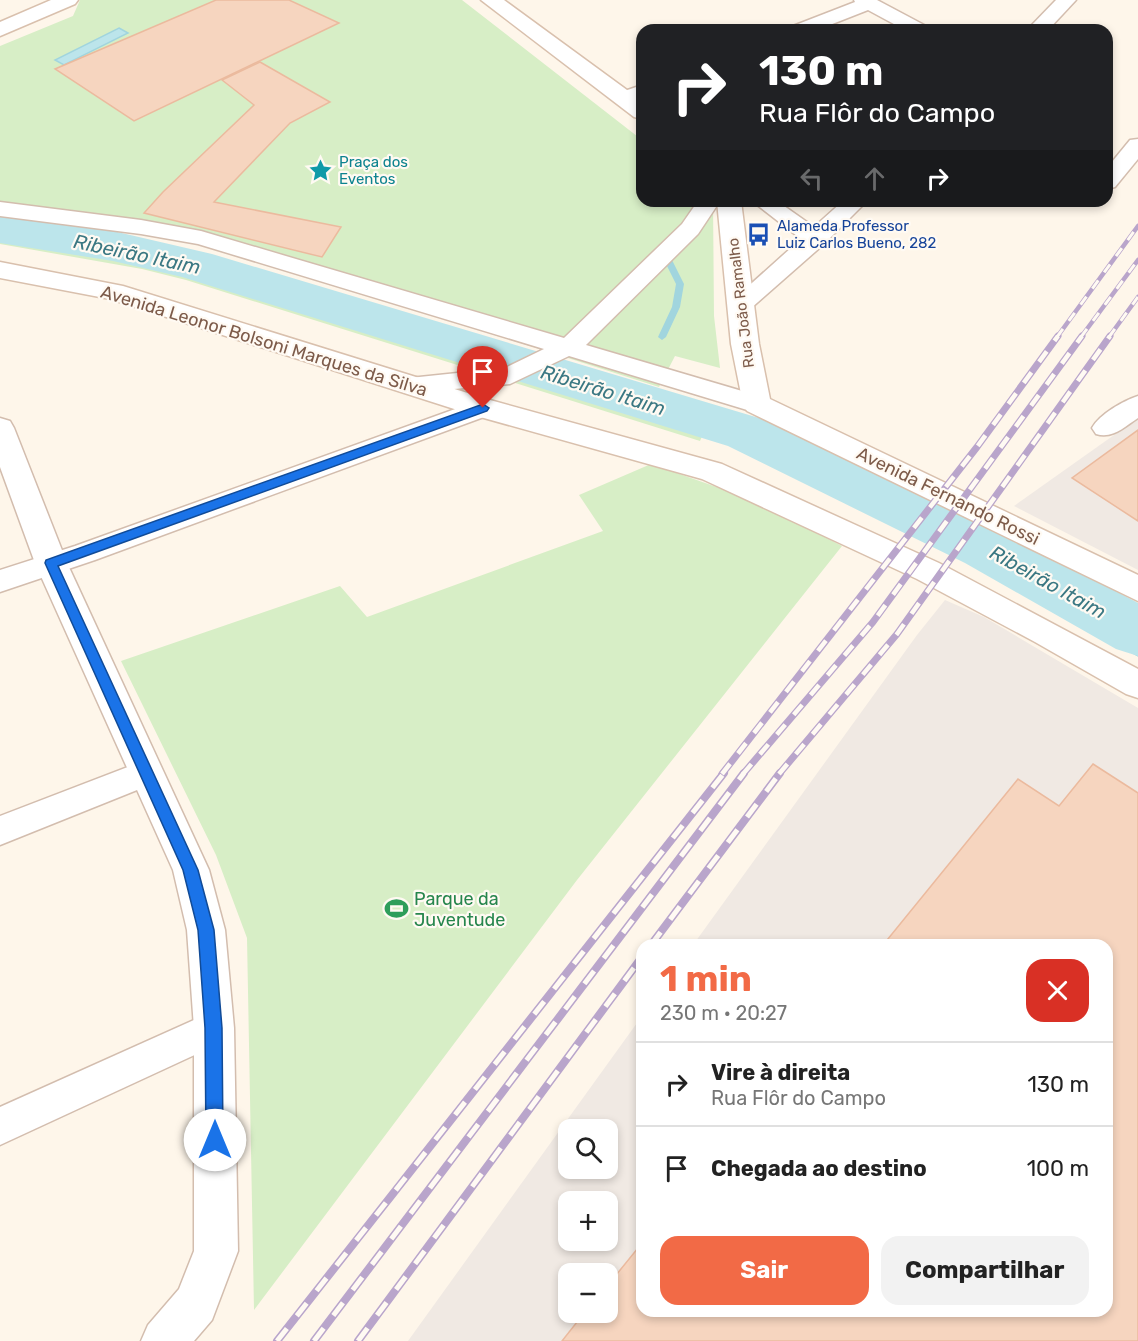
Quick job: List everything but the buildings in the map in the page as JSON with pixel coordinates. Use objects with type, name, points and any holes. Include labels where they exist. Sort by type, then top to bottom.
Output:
[{"type":"main road","points":[[0,30],[68,0]]},
{"type":"main road","points":[[490,0],[633,95]]},
{"type":"main road","name":"Rua João Ramalho","points":[[730,207],[745,344],[757,404]]},
{"type":"main road","name":"Avenida Leonor Bolsoni Marques da Silva","points":[[0,270],[114,292],[483,408],[712,471],[928,571],[1138,685]]},
{"type":"main road","name":"Avenida Fernando Rossi","points":[[757,404],[974,507],[1138,589]]},
{"type":"main road","points":[[0,428],[51,563],[191,870],[206,930],[214,1028],[216,1251],[196,1304],[164,1341]]},
{"type":"street","points":[[1042,24],[1067,0]]},
{"type":"street","points":[[814,24],[866,2],[907,24]]},
{"type":"street","points":[[1113,175],[1138,145]]},
{"type":"street","points":[[409,385],[510,376],[570,346],[690,229],[705,207]]},
{"type":"street","points":[[771,207],[816,239]]},
{"type":"street","points":[[742,304],[850,207]]},
{"type":"street","points":[[0,208],[141,227],[201,238],[570,346],[757,404]]},
{"type":"street","points":[[1105,428],[1138,405]]},
{"type":"street","points":[[0,581],[483,408]]},
{"type":"street","points":[[0,831],[146,773]]},
{"type":"street","points":[[0,1126],[214,1028]]},
{"type":"shaded area","points":[[1138,418],[1138,570],[1014,506]]},
{"type":"shaded area","points":[[945,600],[984,617],[1138,708],[1138,1341],[408,1341],[558,1133],[558,1179],[618,1179],[618,1119],[568,1119],[636,1024],[636,1317],[1113,1317],[1113,939],[697,939],[917,635]]},
{"type":"green space","name":"Praça dos Eventos","points":[[80,0],[462,0],[636,135],[636,207],[713,207],[714,316],[720,368],[675,356],[659,387],[212,245],[0,212],[0,46],[73,16]]},
{"type":"green space","points":[[0,236],[146,260],[179,268],[703,434],[700,441],[186,280],[142,269],[0,244]]},
{"type":"green space","name":"Parque da Juventude","points":[[651,464],[728,491],[777,512],[842,546],[577,880],[254,1310],[247,938],[216,855],[121,661],[340,586],[367,617],[603,531],[579,495]]},
{"type":"water","points":[[119,28],[128,33],[64,65],[55,60]]},
{"type":"water","points":[[995,536],[1138,612],[1138,656],[973,563]]},
{"type":"waterway","name":"Ribeirão Itaim","points":[[0,229],[113,246],[195,265],[747,433],[986,548],[1138,632]]},
{"type":"waterway","points":[[662,337],[676,307],[680,284],[668,260]]},
{"type":"railway","points":[[1057,337],[1138,226]]},
{"type":"railway","points":[[1081,337],[1138,260]]},
{"type":"railway","points":[[1109,337],[1138,297]]},
{"type":"railway","points":[[722,774],[977,447],[1058,336]]},
{"type":"railway","points":[[743,774],[873,622],[1082,336]]},
{"type":"railway","points":[[779,774],[897,634],[1110,336]]},
{"type":"railway","points":[[277,1341],[724,773]]},
{"type":"railway","points":[[314,1341],[744,773]]},
{"type":"railway","points":[[656,939],[780,773]]},
{"type":"railway","points":[[358,1341],[636,965]]},
{"type":"place","name":"Praça dos Eventos","points":[[321,171]]},
{"type":"place","name":"Alameda Professor Luiz Carlos Bueno, 282","points":[[759,235]]},
{"type":"place","name":"Parque da Juventude","points":[[396,909]]},
{"type":"route","points":[[215,1140],[214,1028],[206,930],[191,870],[51,563],[85,553],[483,408]]}]
